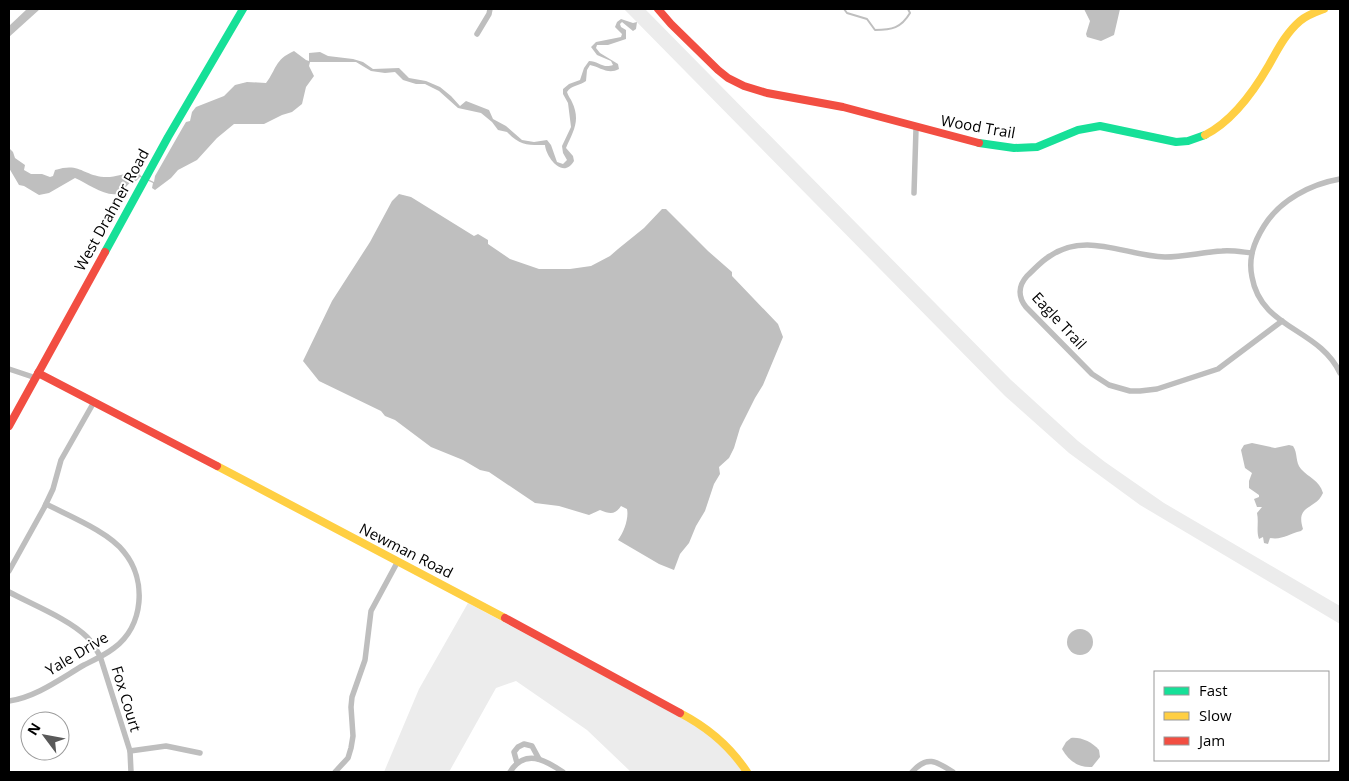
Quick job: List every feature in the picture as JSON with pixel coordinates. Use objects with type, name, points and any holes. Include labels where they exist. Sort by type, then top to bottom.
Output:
[{"type":"street","name":"West Drahner Road","points":[[9,426],[168,137],[243,9]]},
{"type":"street","points":[[476,34],[489,14],[490,9]]},
{"type":"street","name":"Wood Trail","points":[[658,9],[716,67],[734,82],[763,91],[827,103],[916,129],[985,145],[1019,148],[1034,148],[1045,145],[1080,129],[1097,126],[1113,127],[1172,142],[1187,142],[1202,137],[1218,127],[1251,91],[1293,27],[1301,20],[1324,9]]},
{"type":"street","points":[[914,193],[916,129]]},
{"type":"street","points":[[1340,180],[1321,183],[1307,188],[1288,202],[1267,221],[1255,241],[1250,261],[1257,296],[1265,308],[1313,340],[1327,352],[1336,363],[1340,373]]},
{"type":"street","name":"Eagle Trail","points":[[1252,253],[1223,250],[1164,257],[1135,254],[1101,245],[1078,245],[1058,251],[1041,263],[1024,280],[1021,285],[1020,296],[1026,307],[1092,374],[1109,385],[1130,391],[1157,389],[1218,369],[1282,321]]},
{"type":"street","points":[[9,369],[37,375]]},
{"type":"street","name":"Newman Road","points":[[37,375],[94,402],[398,562],[711,731],[729,746],[747,772]]},
{"type":"street","points":[[9,571],[46,504],[53,489],[61,460],[94,402]]},
{"type":"street","name":"Yale Drive","points":[[9,701],[29,697],[115,648],[128,633],[137,612],[140,596],[137,575],[124,552],[109,538],[46,504]]},
{"type":"street","points":[[335,772],[348,758],[351,748],[353,736],[352,697],[365,660],[372,610],[398,562]]},
{"type":"street","name":"Fox Court","points":[[9,592],[79,630],[87,637],[100,656],[130,751],[131,772]]},
{"type":"street","points":[[517,763],[514,752],[524,744],[532,746],[539,758],[563,772]]},
{"type":"street","points":[[130,751],[166,746],[200,753]]},
{"type":"street","points":[[510,772],[517,763],[531,758],[539,758]]},
{"type":"street","points":[[912,772],[920,763],[926,761],[935,762],[953,772]]},
{"type":"shaded area","points":[[27,9],[40,9],[9,37],[9,26]]},
{"type":"shaded area","points":[[624,9],[645,9],[1011,380],[1078,441],[1164,503],[1340,606],[1340,624],[1140,505],[1069,453],[1005,396]]},
{"type":"shaded area","points":[[1084,9],[1120,9],[1114,35],[1101,41],[1087,37],[1086,34],[1090,21]]},
{"type":"shaded area","points":[[621,19],[633,23],[637,22],[636,29],[633,31],[622,22],[620,24],[626,30],[626,39],[608,45],[597,45],[596,48],[600,53],[618,64],[619,69],[608,71],[590,65],[587,70],[586,81],[567,92],[575,109],[576,120],[566,148],[573,156],[574,161],[565,168],[556,165],[548,155],[545,145],[529,145],[516,140],[507,132],[498,130],[481,113],[458,108],[439,91],[425,84],[416,84],[403,80],[395,72],[371,71],[356,62],[310,62],[309,66],[314,76],[306,87],[302,104],[292,112],[264,124],[234,124],[217,138],[197,160],[178,170],[155,190],[152,188],[153,183],[140,177],[136,181],[132,181],[117,194],[106,193],[75,178],[49,193],[39,195],[19,185],[9,168],[9,148],[15,158],[25,165],[24,170],[31,174],[42,174],[50,177],[53,176],[55,170],[70,167],[104,177],[139,173],[141,176],[154,182],[155,176],[186,122],[190,121],[192,112],[196,107],[224,96],[235,85],[247,82],[266,83],[279,61],[294,51],[309,61],[309,53],[320,52],[328,56],[363,62],[373,69],[399,68],[409,78],[426,81],[440,87],[460,106],[466,101],[489,110],[493,119],[506,126],[522,140],[534,142],[547,140],[551,145],[557,162],[563,164],[567,160],[562,146],[571,127],[568,103],[563,94],[563,89],[569,84],[580,80],[584,68],[589,61],[606,66],[613,65],[611,61],[597,55],[591,47],[596,42],[621,37],[622,34],[615,27]]},
{"type":"shaded area","points":[[399,194],[411,197],[474,236],[478,234],[488,240],[488,244],[510,259],[539,269],[570,269],[591,266],[610,256],[644,228],[662,209],[666,209],[732,272],[732,276],[778,324],[783,337],[763,385],[740,428],[729,458],[719,467],[720,474],[714,484],[705,511],[689,543],[680,554],[674,570],[659,564],[618,540],[626,525],[627,509],[621,506],[614,512],[609,513],[600,510],[589,515],[559,506],[535,503],[489,472],[480,470],[463,460],[431,447],[395,420],[385,416],[381,411],[319,381],[303,361],[332,301],[370,242],[392,201]]},
{"type":"shaded area","points":[[1252,443],[1275,448],[1293,446],[1299,466],[1316,482],[1323,493],[1316,502],[1304,511],[1301,521],[1303,529],[1301,531],[1282,537],[1270,538],[1268,544],[1264,543],[1263,537],[1259,539],[1257,513],[1262,507],[1257,507],[1254,499],[1259,497],[1259,495],[1249,488],[1252,473],[1245,468],[1241,450],[1244,445]]},
{"type":"shaded area","points":[[468,603],[692,723],[720,744],[742,772],[631,772],[587,730],[516,681],[496,688],[449,772],[384,772],[419,689]]},
{"type":"shaded area","points":[[1080,629],[1089,633],[1093,642],[1089,651],[1080,655],[1071,651],[1067,642],[1071,633]]},
{"type":"shaded area","points":[[1071,738],[1079,738],[1086,741],[1099,750],[1100,757],[1092,767],[1078,765],[1064,753],[1062,749]]},
{"type":"waterway","points":[[844,9],[847,13],[867,19],[875,30],[896,27],[907,18],[910,13],[908,9]]},
{"type":"traffic: fast","points":[[105,252],[168,137],[243,9]]},
{"type":"traffic: fast","points":[[979,143],[1014,148],[1037,147],[1078,130],[1100,126],[1176,142],[1188,141],[1205,135]]},
{"type":"traffic: slow","points":[[1205,135],[1234,114],[1257,85],[1295,26],[1306,17],[1324,9]]},
{"type":"traffic: slow","points":[[217,466],[505,618]]},
{"type":"traffic: slow","points":[[680,713],[699,724],[717,738],[747,772]]},
{"type":"traffic: jam","points":[[658,9],[718,70],[728,78],[744,86],[767,93],[843,107],[979,143]]},
{"type":"traffic: jam","points":[[9,426],[105,252]]},
{"type":"traffic: jam","points":[[38,373],[217,466]]},
{"type":"traffic: jam","points":[[505,618],[680,713]]}]
